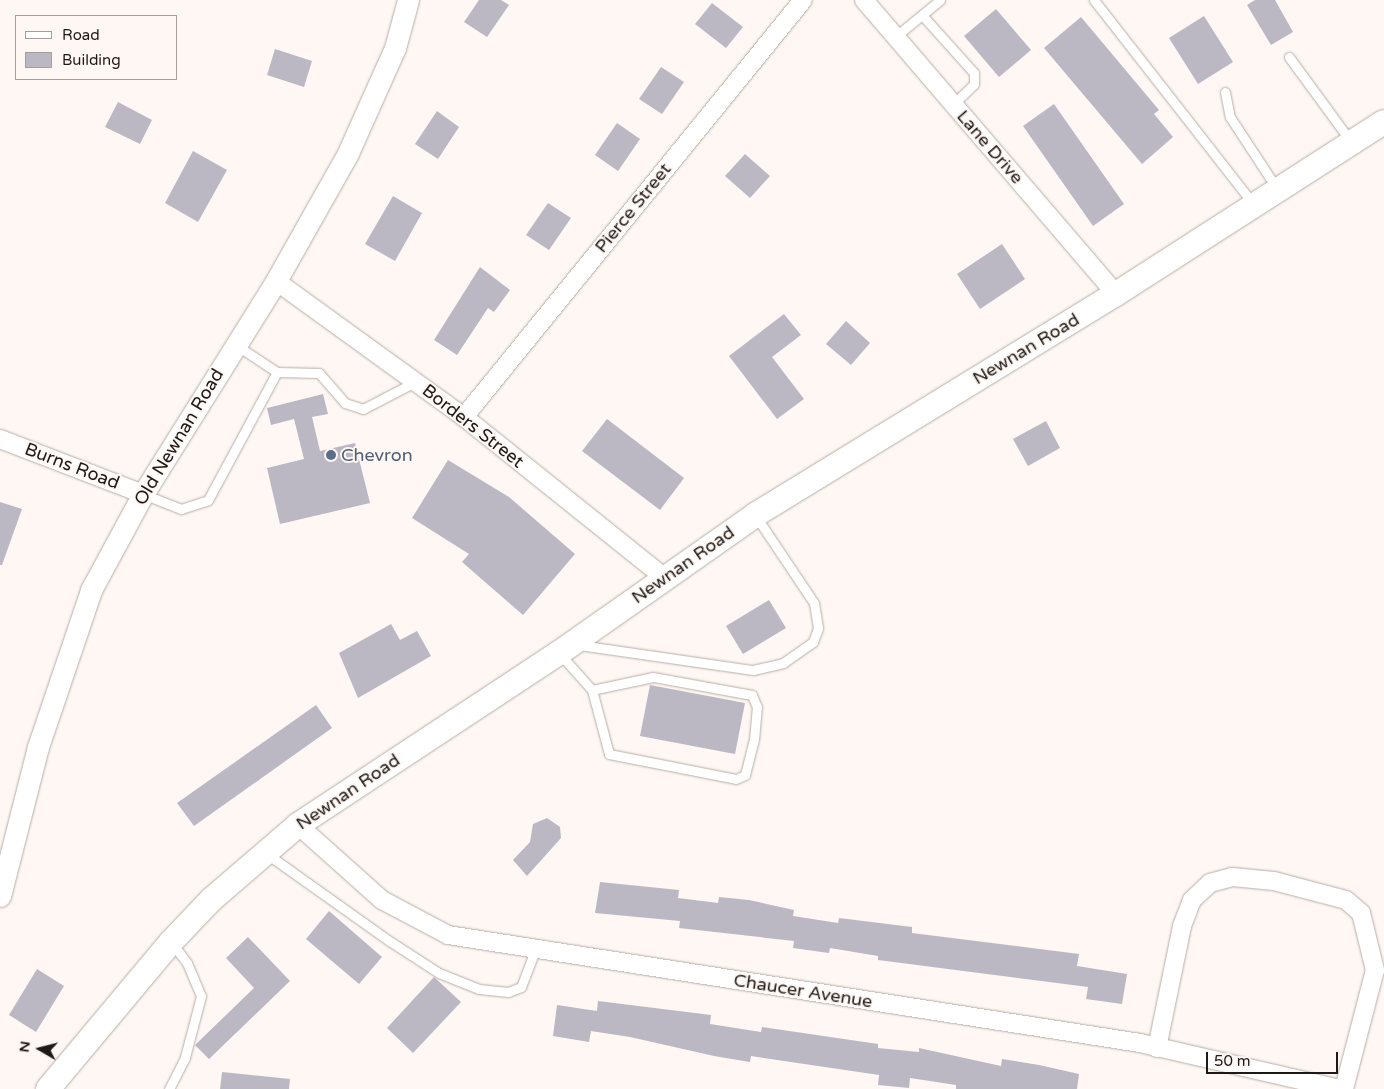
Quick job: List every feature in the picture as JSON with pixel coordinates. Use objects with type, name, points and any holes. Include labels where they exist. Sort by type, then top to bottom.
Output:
[{"type":"main road","name":"Newnan Road","points":[[48,1089],[171,942],[265,852],[298,825],[565,648],[755,515],[1116,294],[1384,122]]},
{"type":"street","name":"Old Newnan Road","points":[[0,896],[62,667],[91,590],[143,494],[276,281],[348,153],[395,48],[408,0]]},
{"type":"street","name":"Pierce Street","points":[[464,416],[803,0]]},
{"type":"street","name":"Lane Drive","points":[[864,0],[1116,294]]},
{"type":"street","name":"Borders Street","points":[[276,281],[464,416],[665,578]]},
{"type":"street","name":"Burns Road","points":[[0,439],[143,494]]},
{"type":"street","name":"Chaucer Avenue","points":[[298,825],[353,877],[417,922],[485,944],[535,950],[1157,1048],[1340,1089]]},
{"type":"street","points":[[1157,1048],[1182,926],[1192,900],[1210,883],[1232,878],[1274,881],[1346,900],[1361,913],[1375,970],[1344,1089]]},
{"type":"lane","points":[[896,36],[940,0]]},
{"type":"lane","points":[[1094,0],[1254,205]]},
{"type":"lane","points":[[922,15],[974,73],[974,84],[954,104]]},
{"type":"lane","points":[[1289,58],[1352,143]]},
{"type":"lane","points":[[1225,92],[1230,117],[1278,190]]},
{"type":"lane","points":[[235,344],[277,372],[319,373],[344,403],[363,408],[415,382]]},
{"type":"lane","points":[[143,494],[181,508],[208,500],[277,372]]},
{"type":"lane","points":[[565,648],[753,670],[790,658],[813,642],[818,628],[814,603],[755,515]]},
{"type":"lane","points":[[565,648],[592,690],[609,754],[736,780],[745,775],[754,740],[757,707],[752,695],[653,677],[592,690]]},
{"type":"lane","points":[[265,852],[391,942],[439,973],[479,989],[508,992],[521,987],[535,950]]},
{"type":"lane","points":[[169,1089],[184,1058],[201,996],[187,963],[171,942]]},
{"type":"building","points":[[479,0],[501,0],[509,5],[487,37],[464,22]]},
{"type":"building","points":[[1255,0],[1275,0],[1293,32],[1271,45],[1247,5]]},
{"type":"building","points":[[712,3],[743,27],[726,48],[695,24]]},
{"type":"building","points":[[996,9],[1031,50],[999,77],[964,36]]},
{"type":"building","points":[[1204,16],[1233,62],[1198,84],[1169,38]]},
{"type":"building","points":[[1081,17],[1159,110],[1154,114],[1173,137],[1142,164],[1044,48]]},
{"type":"building","points":[[275,49],[312,61],[304,87],[267,75]]},
{"type":"building","points":[[661,67],[684,82],[662,114],[639,99]]},
{"type":"building","points":[[118,102],[152,120],[140,144],[105,127]]},
{"type":"building","points":[[1054,104],[1124,204],[1093,226],[1023,126]]},
{"type":"building","points":[[437,111],[459,127],[438,159],[415,144]]},
{"type":"building","points":[[617,123],[640,139],[618,171],[595,155]]},
{"type":"building","points":[[193,151],[227,170],[198,222],[165,203]]},
{"type":"building","points":[[745,154],[770,176],[750,198],[725,176]]},
{"type":"building","points":[[393,196],[422,213],[395,261],[365,244]]},
{"type":"building","points":[[548,203],[571,218],[549,250],[526,235]]},
{"type":"building","points":[[1002,244],[1025,279],[980,309],[957,274]]},
{"type":"building","points":[[480,267],[510,290],[494,312],[488,308],[457,355],[434,340]]},
{"type":"building","points":[[784,314],[801,335],[772,357],[804,399],[777,419],[729,356]]},
{"type":"building","points":[[846,321],[870,343],[851,365],[826,344]]},
{"type":"building","name":"Chevron","points":[[323,394],[328,414],[312,417],[320,451],[355,443],[370,503],[280,524],[267,468],[304,459],[294,419],[271,425],[267,408]]},
{"type":"building","points":[[607,419],[684,478],[660,510],[582,451]]},
{"type":"building","points":[[1046,421],[1060,448],[1028,466],[1013,439]]},
{"type":"building","points":[[448,460],[509,497],[575,554],[523,615],[462,562],[469,554],[412,518]]},
{"type":"building","points":[[0,502],[22,509],[2,565],[0,565]]},
{"type":"building","points":[[769,600],[786,628],[743,654],[726,626]]},
{"type":"building","points":[[391,624],[400,640],[417,631],[431,656],[358,698],[339,653]]},
{"type":"building","points":[[650,685],[745,703],[735,754],[640,736]]},
{"type":"building","points":[[316,705],[332,728],[194,826],[177,803]]},
{"type":"building","points":[[547,818],[560,827],[561,838],[527,876],[513,860],[530,842],[533,824]]},
{"type":"building","points":[[600,882],[679,890],[678,898],[718,903],[719,897],[749,900],[794,910],[793,916],[838,923],[839,918],[912,927],[912,933],[1079,954],[1077,966],[1127,974],[1122,1004],[1086,999],[1088,987],[878,960],[878,956],[830,948],[829,953],[793,948],[794,941],[679,928],[680,921],[595,913]]},
{"type":"building","points":[[329,911],[382,957],[359,984],[306,939]]},
{"type":"building","points":[[248,937],[290,981],[209,1059],[195,1045],[254,988],[226,958]]},
{"type":"building","points":[[37,969],[64,986],[36,1032],[9,1015]]},
{"type":"building","points":[[434,977],[461,1002],[413,1053],[387,1028]]},
{"type":"building","points":[[598,1001],[711,1015],[710,1024],[761,1032],[762,1027],[878,1044],[878,1048],[919,1052],[919,1048],[1001,1066],[1002,1059],[1039,1065],[1079,1074],[1077,1089],[956,1089],[956,1085],[910,1078],[909,1088],[878,1085],[879,1075],[751,1056],[750,1062],[630,1037],[591,1031],[589,1042],[553,1036],[557,1005],[597,1011]]},
{"type":"building","points":[[222,1072],[290,1079],[289,1089],[220,1089]]},
{"type":"place","name":"Chevron","points":[[331,455]]}]
